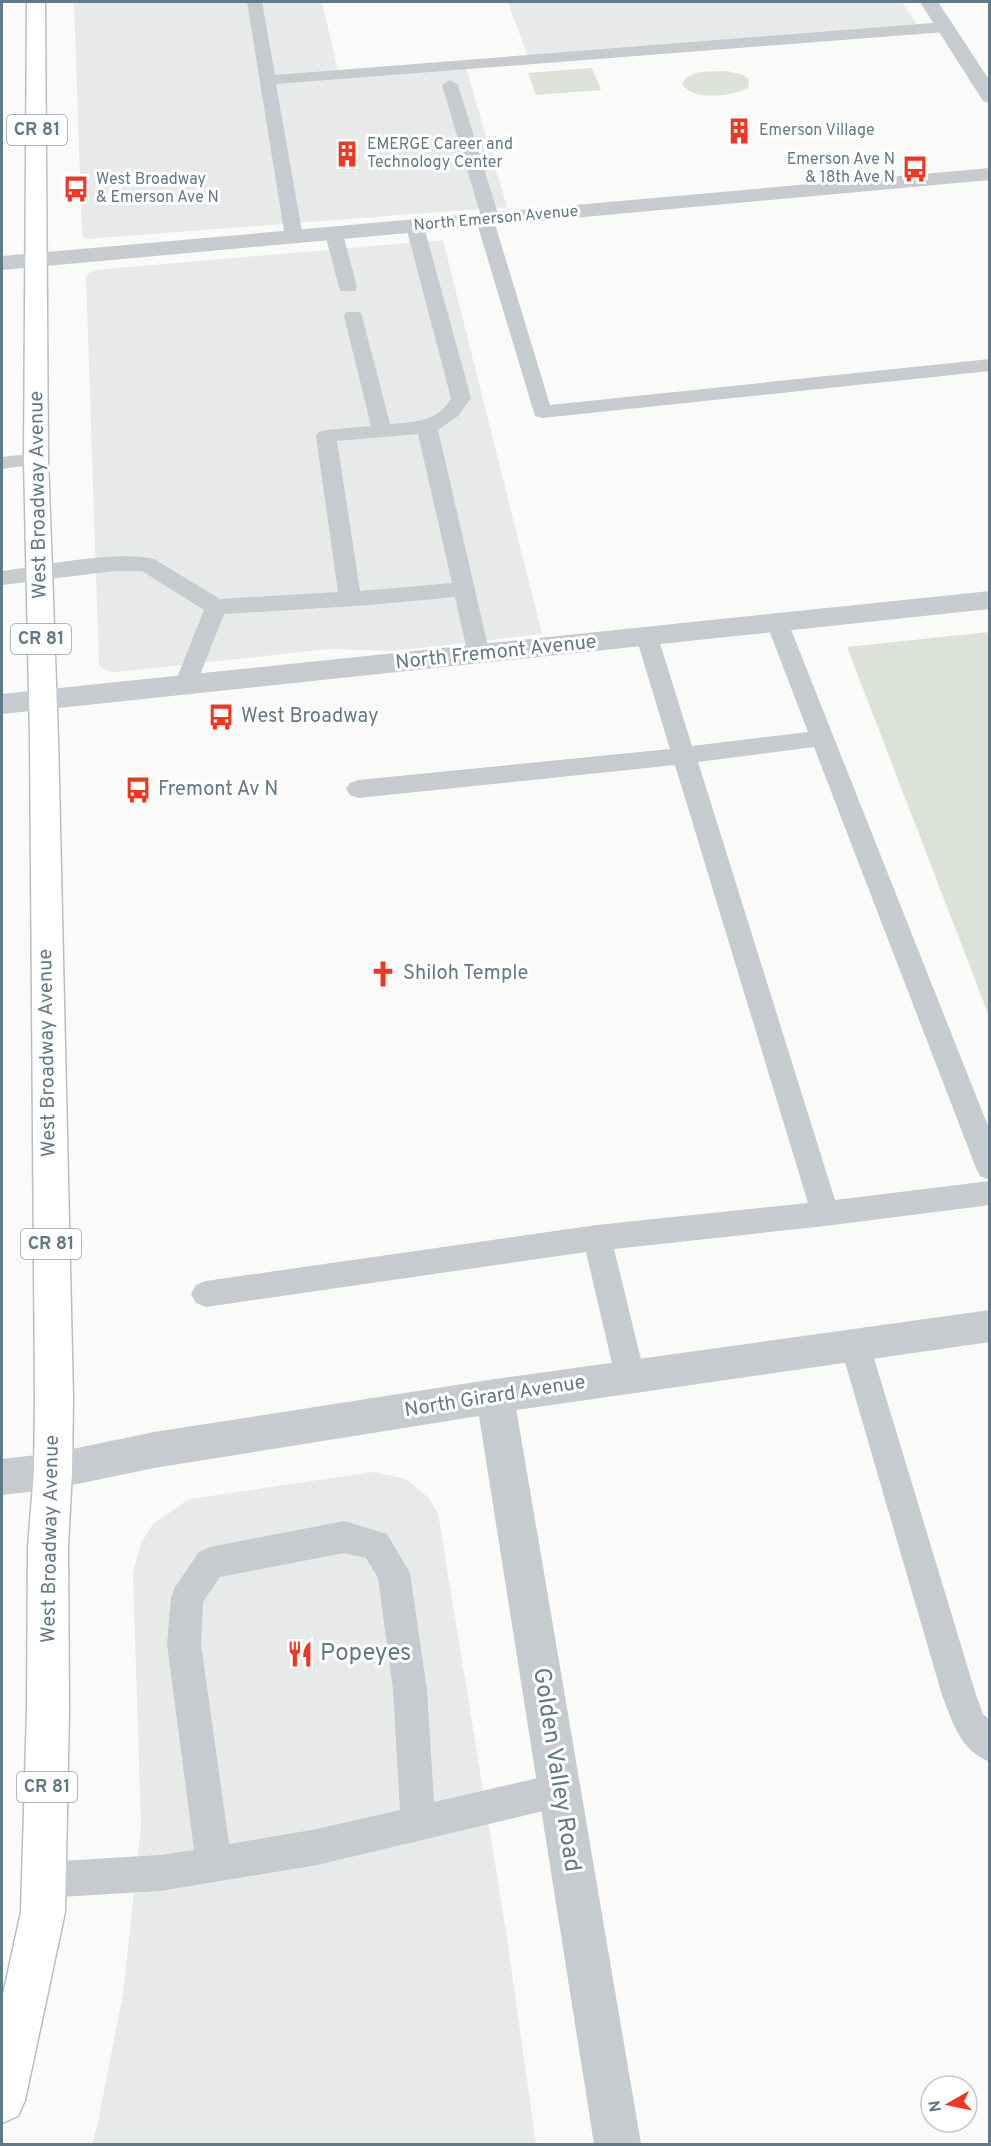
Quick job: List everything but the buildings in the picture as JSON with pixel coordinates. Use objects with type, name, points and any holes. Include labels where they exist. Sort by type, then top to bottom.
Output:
[{"type":"main road","name":"West Broadway Avenue","points":[[2,2100],[43,1912],[48,1547],[53,1471],[54,1386],[36,459],[38,259],[36,2]]},
{"type":"street","points":[[929,2],[990,97]]},
{"type":"street","name":"North Emerson Avenue","points":[[2,262],[990,174]]},
{"type":"street","name":"North Fremont Avenue","points":[[2,704],[990,600]]},
{"type":"street","name":"North Girard Avenue","points":[[2,1477],[53,1471],[154,1450],[495,1396],[990,1326]]},
{"type":"street","name":"Golden Valley Road","points":[[495,1396],[618,2145]]},
{"type":"lane","points":[[254,2],[294,237]]},
{"type":"lane","points":[[268,80],[945,27]]},
{"type":"lane","points":[[450,85],[542,412],[990,365]]},
{"type":"lane","points":[[350,598],[326,436],[427,427],[444,420],[461,398],[415,227]]},
{"type":"lane","points":[[334,234],[348,287]]},
{"type":"lane","points":[[353,316],[382,431]]},
{"type":"lane","points":[[427,427],[479,655]]},
{"type":"lane","points":[[2,463],[36,459]]},
{"type":"lane","points":[[2,578],[114,564],[146,564],[216,607],[370,598],[463,589]]},
{"type":"lane","points":[[185,685],[216,607]]},
{"type":"lane","points":[[777,622],[794,671],[823,738],[990,1168]]},
{"type":"lane","points":[[647,637],[825,1214]]},
{"type":"lane","points":[[357,789],[682,756],[823,738]]},
{"type":"lane","points":[[206,1294],[597,1238],[825,1214],[990,1193]]},
{"type":"lane","points":[[597,1238],[630,1376]]},
{"type":"lane","points":[[855,1345],[959,1695],[971,1726],[990,1745]]},
{"type":"lane","points":[[214,1864],[184,1644],[187,1598],[210,1563],[344,1537],[376,1545],[394,1573],[410,1690],[418,1823]]},
{"type":"lane","points":[[45,1880],[160,1873],[316,1847],[560,1790]]},
{"type":"shaded area","points":[[74,2],[322,2],[338,71],[464,61],[507,207],[87,239],[82,235]]},
{"type":"shaded area","points":[[508,2],[902,2],[919,28],[528,57]]},
{"type":"shaded area","points":[[592,68],[601,90],[536,95],[528,73]]},
{"type":"shaded area","points":[[727,71],[743,75],[749,80],[748,88],[714,96],[695,93],[682,84],[685,79],[696,74]]},
{"type":"shaded area","points":[[443,240],[542,634],[393,651],[330,649],[117,672],[108,671],[99,666],[86,277],[89,273],[95,270]]},
{"type":"shaded area","points":[[990,632],[989,1016],[847,647]]},
{"type":"shaded area","points":[[373,1472],[406,1479],[428,1497],[438,1513],[506,1931],[536,2144],[92,2144],[123,1994],[141,1827],[133,1573],[141,1543],[153,1524],[189,1499]]},
{"type":"place","name":"Emerson Village","points":[[739,131]]},
{"type":"place","name":"EMERGE Career and Technology Center","points":[[347,154]]},
{"type":"place","name":"Emerson Ave N & 18th Ave N","points":[[915,169]]},
{"type":"place","name":"West Broadway & Emerson Ave N","points":[[76,189]]},
{"type":"place","name":"West Broadway","points":[[221,717]]},
{"type":"place","name":"Fremont Av N","points":[[138,790]]},
{"type":"place","name":"Shiloh Temple","points":[[383,974]]},
{"type":"place","name":"Popeyes","points":[[300,1654]]}]
